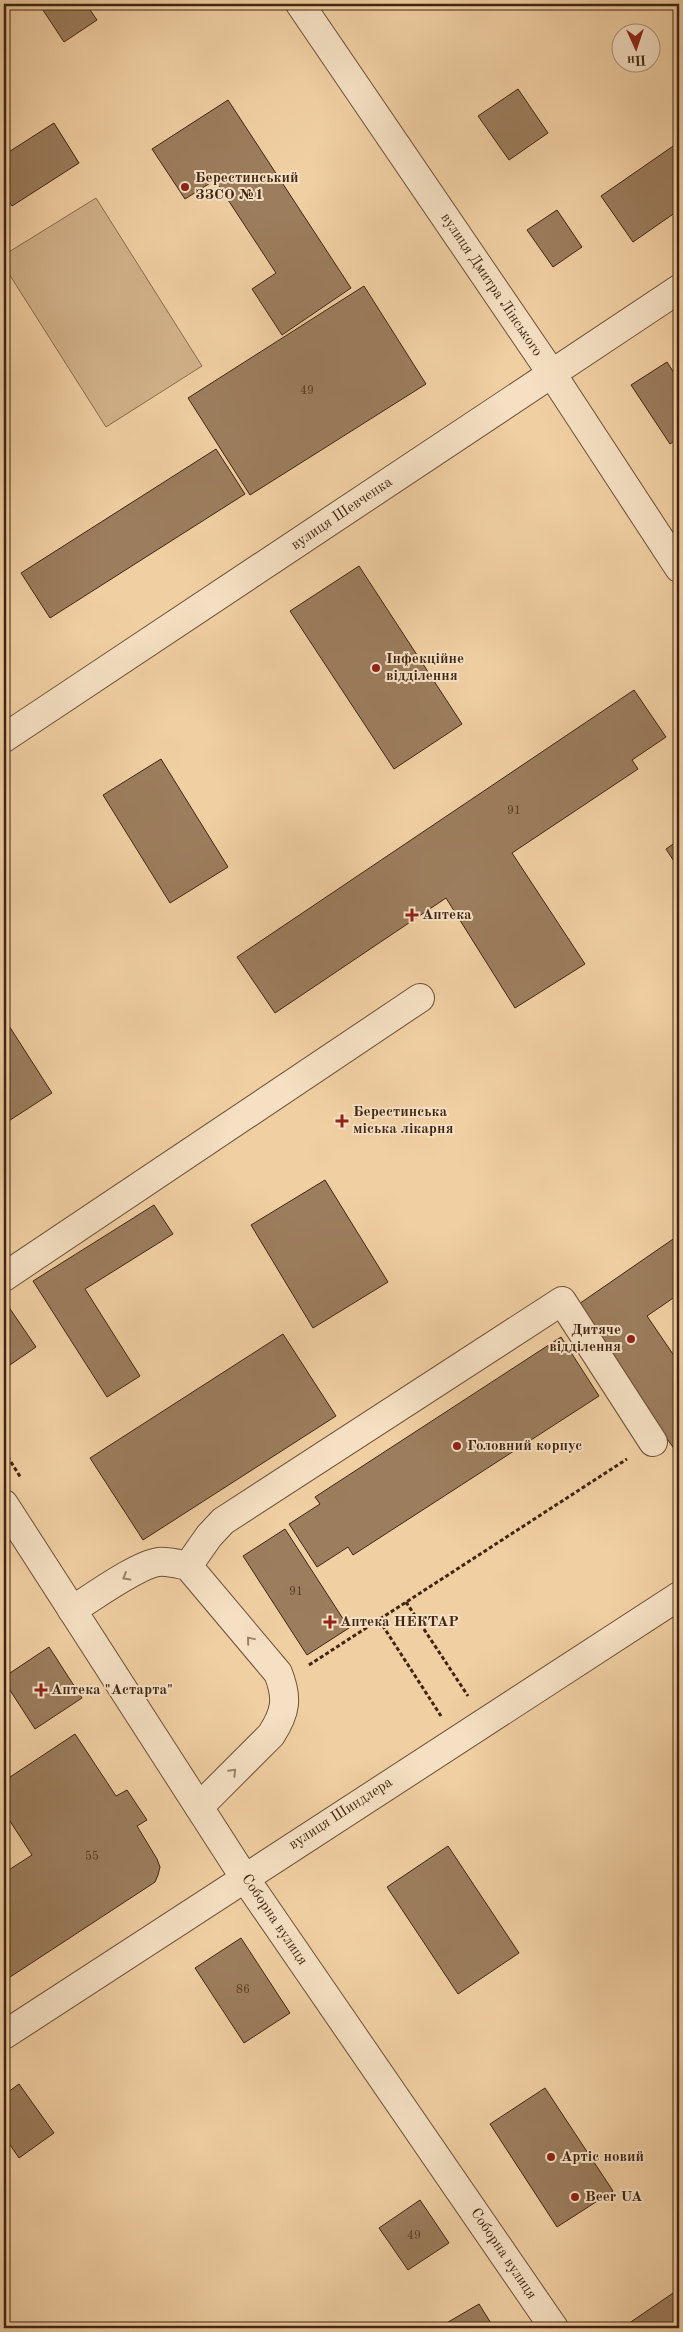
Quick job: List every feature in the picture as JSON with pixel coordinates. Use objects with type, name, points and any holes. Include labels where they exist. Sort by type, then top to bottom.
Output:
[{"type":"street","name":"вулиця Дмитра Лінського","points":[[300,4],[552,374],[679,568]]},
{"type":"street","name":"вулиця Шевченка","points":[[4,738],[679,289]]},
{"type":"street","points":[[4,1277],[420,998]]},
{"type":"street","points":[[188,1566],[209,1536],[223,1521],[562,1301],[653,1442]]},
{"type":"street","name":"Соборна вулиця","points":[[4,1504],[244,1877],[554,2328]]},
{"type":"street","points":[[72,1610],[140,1569],[156,1562],[172,1562],[188,1566],[278,1673],[284,1688],[284,1705],[280,1721],[271,1735],[199,1807]]},
{"type":"street","name":"вулиця Шиндлера","points":[[4,2035],[244,1877],[679,1596]]},
{"type":"path","points":[[309,1665],[653,1442]]},
{"type":"path","points":[[406,1602],[471,1700]]},
{"type":"path","points":[[379,1620],[443,1718]]},
{"type":"shaded area","points":[[96,198],[202,366],[106,427],[4,266],[4,255]]},
{"type":"building","points":[[39,4],[86,4],[97,20],[64,42]]},
{"type":"building","points":[[518,89],[548,133],[509,160],[478,116]]},
{"type":"building","points":[[228,100],[351,288],[282,335],[252,289],[276,273],[215,180],[185,199],[152,149]]},
{"type":"building","points":[[54,123],[79,163],[12,206],[4,193],[4,155]]},
{"type":"building","points":[[679,142],[679,210],[633,242],[601,196]]},
{"type":"building","points":[[557,210],[582,247],[553,267],[527,230]]},
{"type":"building","points":[[364,286],[426,384],[250,495],[188,398]]},
{"type":"building","points":[[667,362],[679,381],[679,438],[670,444],[631,385]]},
{"type":"building","points":[[216,449],[245,494],[50,618],[21,573]]},
{"type":"building","name":"Інфекційне відділення","points":[[359,566],[462,724],[394,769],[290,611]]},
{"type":"building","points":[[634,690],[666,737],[632,760],[638,769],[512,853],[585,964],[515,1008],[446,898],[275,1013],[237,957]]},
{"type":"building","points":[[161,759],[228,867],[170,903],[103,795]]},
{"type":"building","points":[[679,840],[679,869],[666,849]]},
{"type":"building","points":[[4,1018],[52,1093],[4,1124]]},
{"type":"building","points":[[325,1180],[388,1282],[313,1328],[251,1225]]},
{"type":"building","points":[[154,1205],[173,1234],[85,1289],[140,1376],[107,1397],[33,1281]]},
{"type":"building","name":"Дитяче відділення","points":[[679,1235],[679,1294],[647,1316],[679,1363],[679,1456],[576,1306]]},
{"type":"building","points":[[4,1300],[36,1347],[4,1369]]},
{"type":"building","points":[[283,1334],[336,1416],[143,1540],[90,1458]]},
{"type":"building","name":"Головний корпус","points":[[561,1337],[599,1396],[353,1555],[348,1547],[317,1567],[289,1524],[320,1504],[315,1497]]},
{"type":"building","points":[[285,1529],[349,1628],[307,1655],[243,1556]]},
{"type":"building","points":[[49,1647],[82,1698],[35,1729],[4,1681],[4,1677]]},
{"type":"building","points":[[75,1734],[116,1796],[127,1790],[147,1820],[137,1826],[157,1859],[160,1867],[158,1875],[155,1882],[4,1981],[4,1873],[32,1855],[4,1812],[4,1781]]},
{"type":"building","points":[[448,1846],[519,1953],[458,1994],[387,1887]]},
{"type":"building","points":[[241,1938],[290,2013],[244,2043],[195,1968]]},
{"type":"building","points":[[19,2084],[54,2133],[19,2158],[4,2136],[4,2095]]},
{"type":"building","name":"Артіс новий","points":[[545,2088],[613,2191],[557,2227],[490,2124]]},
{"type":"building","points":[[420,2200],[449,2243],[408,2270],[379,2228]]},
{"type":"building","points":[[679,2289],[679,2328],[622,2328]]},
{"type":"building","points":[[479,2304],[494,2328],[438,2328]]},
{"type":"place","name":"Берестинський ЗЗСО №1","points":[[185,187]]},
{"type":"place","name":"Інфекційне відділення","points":[[376,668]]},
{"type":"place","name":"Аптека","points":[[412,915]]},
{"type":"place","name":"Берестинська міська лікарня","points":[[342,1121]]},
{"type":"place","name":"Дитяче відділення","points":[[631,1339]]},
{"type":"place","name":"Головний корпус","points":[[457,1446]]},
{"type":"place","name":"Аптека НЕКТАР","points":[[330,1622]]},
{"type":"place","name":"Аптека \"Астарта\"","points":[[41,1690]]},
{"type":"place","name":"Артіс новий","points":[[551,2157]]},
{"type":"place","name":"Beer UA","points":[[575,2197]]}]
